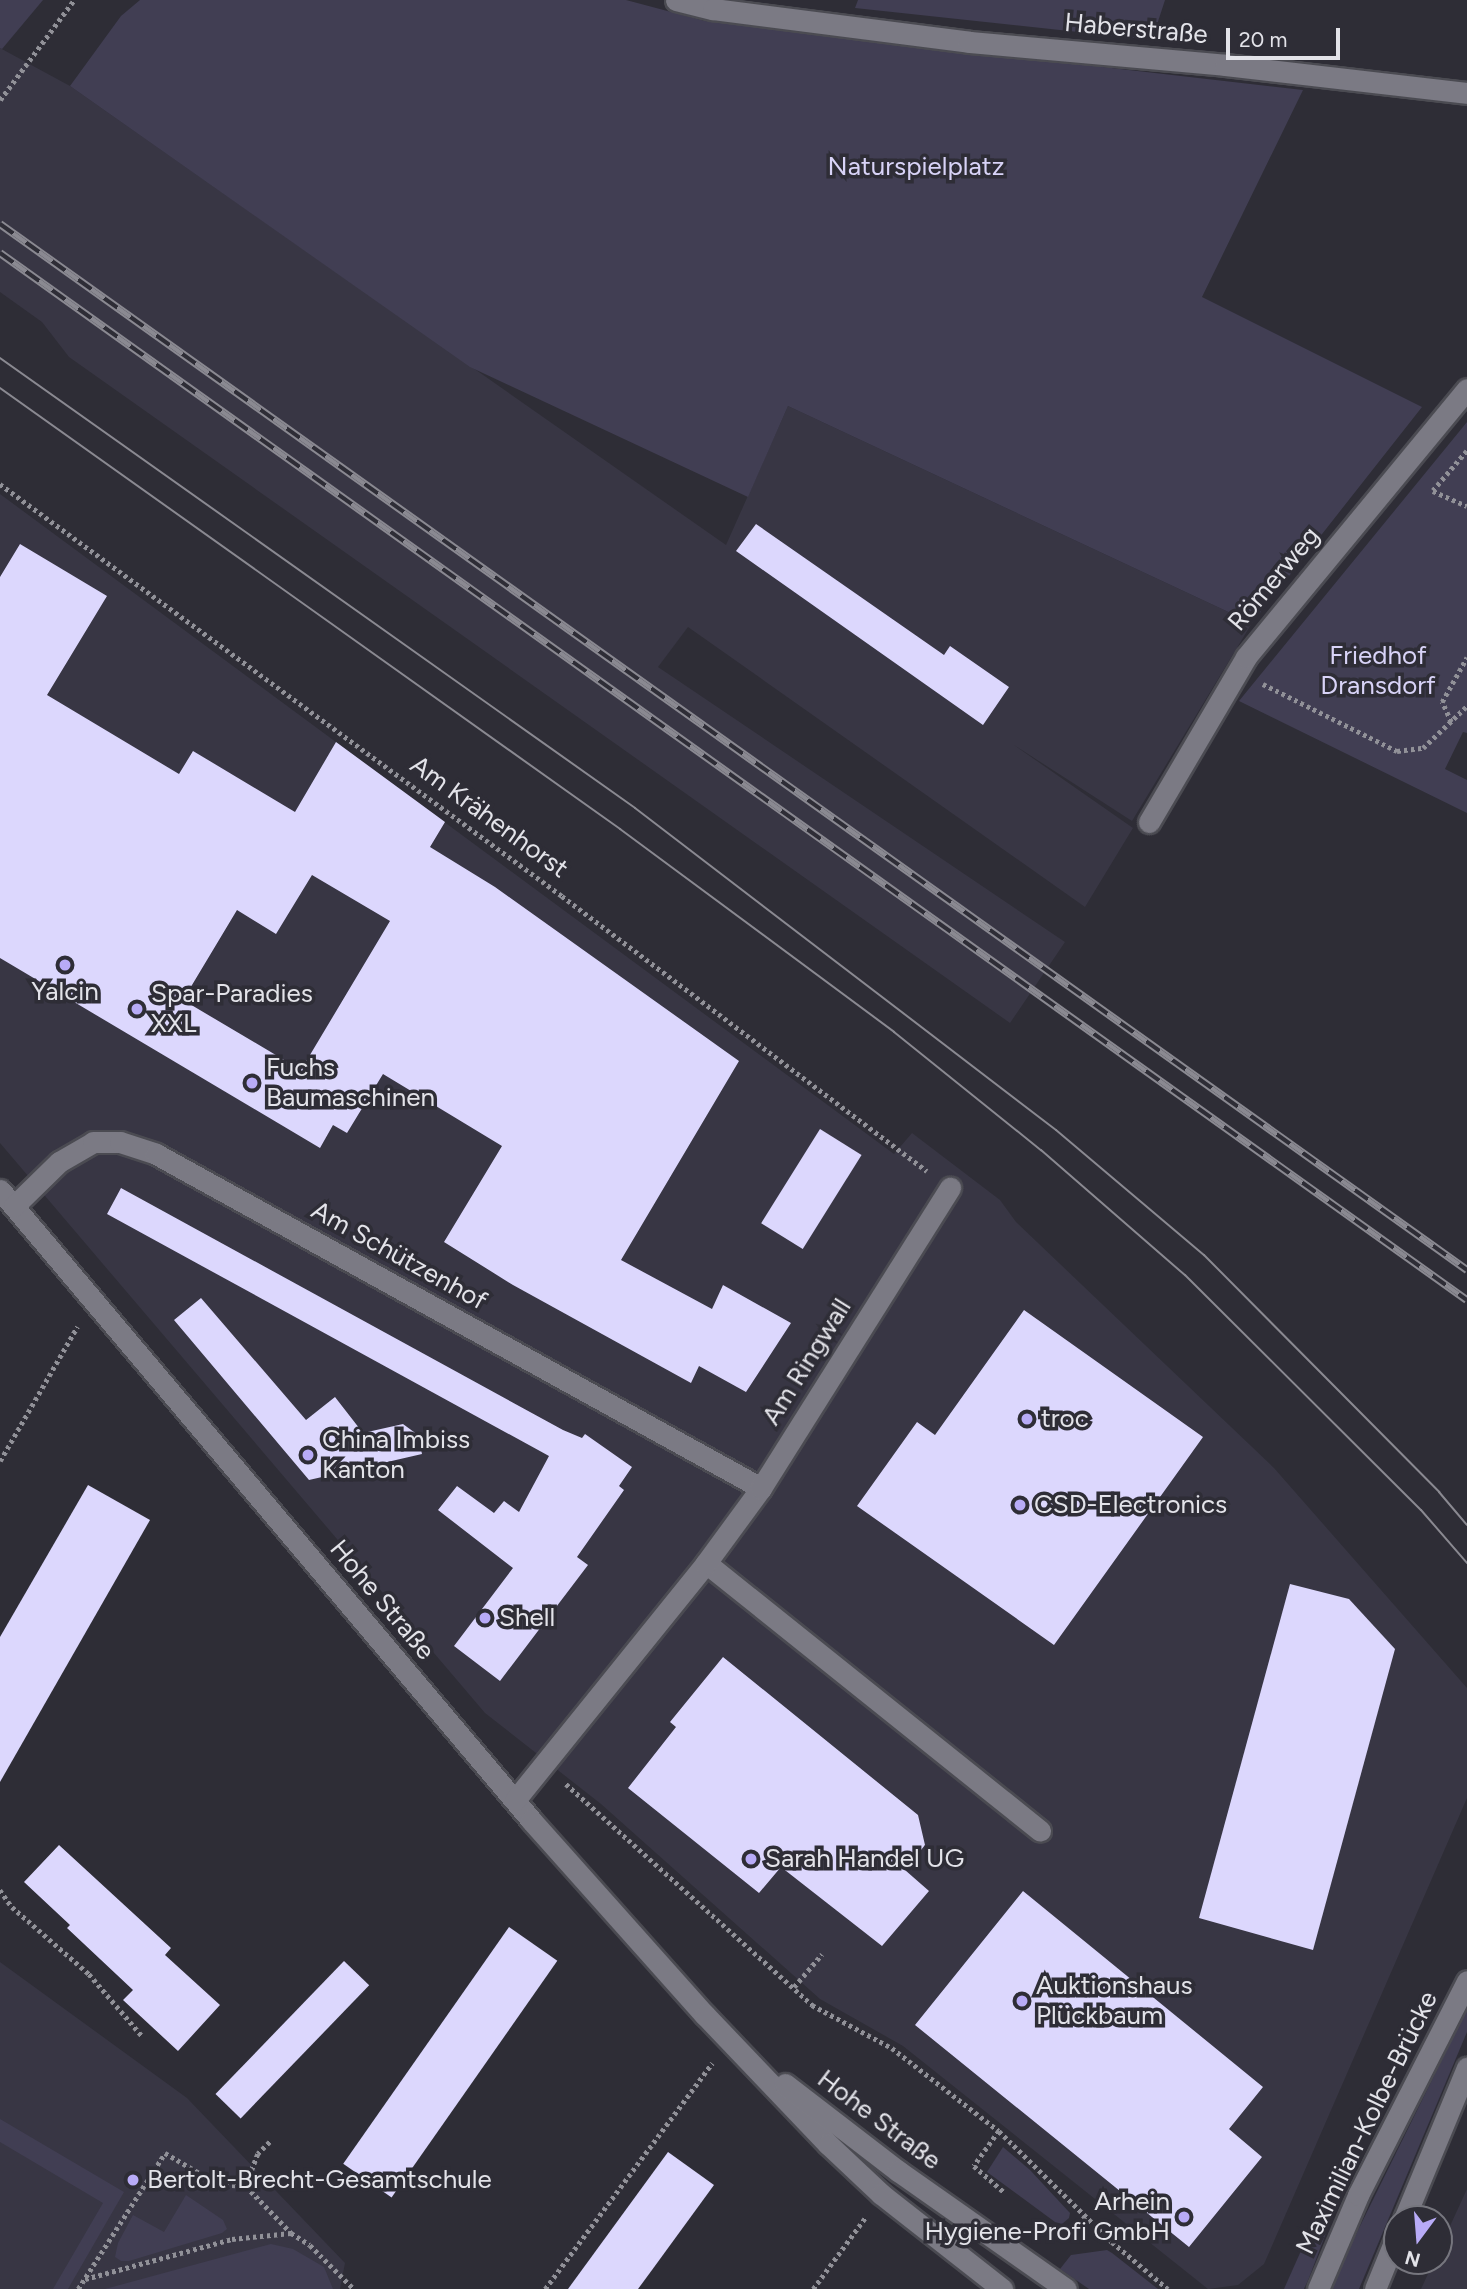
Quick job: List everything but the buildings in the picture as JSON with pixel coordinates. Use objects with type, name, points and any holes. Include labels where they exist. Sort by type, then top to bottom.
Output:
[{"type":"street","name":"Haberstraße","points":[[676,0],[713,9],[969,42],[1225,65],[1467,93]]},
{"type":"street","name":"Römerweg","points":[[1149,822],[1237,671],[1467,389]]},
{"type":"street","name":"Am Schützenhof","points":[[7,1198],[93,1142],[120,1142],[156,1154],[761,1488]]},
{"type":"street","name":"Am Ringwall","points":[[515,1800],[706,1563],[761,1488],[950,1188]]},
{"type":"street","name":"Hohe Straße","points":[[7,1198],[515,1800],[729,2040],[828,2144],[881,2194],[1002,2289]]},
{"type":"street","points":[[706,1563],[1040,1831]]},
{"type":"street","name":"Maximilian-Kolbe-Brücke","points":[[1318,2289],[1358,2195],[1467,1981]]},
{"type":"street","name":"Hohe Straße","points":[[729,2040],[898,2171],[1066,2289]]},
{"type":"street","points":[[1410,2205],[1467,2068]]},
{"type":"street","points":[[1375,2289],[1383,2269]]},
{"type":"path","points":[[0,100],[74,0]]},
{"type":"path","points":[[1467,452],[1433,491],[1467,506]]},
{"type":"path","name":"Am Krähenhorst","points":[[0,484],[562,895],[950,1188]]},
{"type":"path","points":[[1451,722],[1443,702],[1467,657]]},
{"type":"path","points":[[1237,671],[1397,751],[1423,748],[1467,706]]},
{"type":"path","points":[[0,1461],[93,1299]]},
{"type":"path","points":[[544,1765],[812,2005],[892,2048],[999,2131],[1085,2216],[1168,2289]]},
{"type":"path","points":[[0,1890],[12,1907],[89,1974],[143,2037]]},
{"type":"path","points":[[794,1987],[822,1954]]},
{"type":"path","points":[[545,2289],[729,2040]]},
{"type":"path","points":[[999,2131],[974,2166],[1004,2192]]},
{"type":"path","points":[[246,2186],[258,2154],[270,2142]]},
{"type":"path","points":[[78,2289],[165,2153],[218,2184],[246,2186],[291,2233],[310,2245],[354,2289]]},
{"type":"path","points":[[1070,2236],[1085,2216]]},
{"type":"path","points":[[813,2289],[866,2217]]},
{"type":"path","points":[[84,2279],[232,2239],[291,2233]]},
{"type":"shaded area","points":[[0,48],[70,86],[726,545],[788,406],[1252,623],[1132,821],[1014,745],[1133,828],[1085,907],[688,627],[658,667],[1065,942],[1010,1023],[69,357],[42,322],[0,292]]},
{"type":"shaded area","points":[[0,494],[894,1154],[912,1133],[1000,1200],[1016,1222],[1274,1468],[1467,1688],[1467,1798],[1264,2264],[1238,2285],[1208,2289],[903,2046],[820,1999],[601,1804],[485,1713],[0,1143]]},
{"type":"shaded area","name":"Bertolt-Brecht-Gesamtschule","points":[[0,1962],[187,2098],[345,2263],[340,2289],[0,2289]]},
{"type":"shaded area","points":[[1467,2189],[1467,2289],[1421,2289],[1428,2275],[1453,2275],[1453,2220]]},
{"type":"green space","points":[[0,0],[43,0],[2,49],[0,48]]},
{"type":"green space","name":"Naturspielplatz","points":[[140,0],[626,0],[705,21],[1303,90],[1202,297],[1422,407],[1252,623],[788,406],[748,497],[470,367],[70,86],[121,16]]},
{"type":"green space","points":[[858,0],[1165,0],[1152,40],[855,8]]},
{"type":"green space","name":"Friedhof Dransdorf","points":[[1467,422],[1467,733],[1463,732],[1445,769],[1467,780],[1467,813],[1239,701]]},
{"type":"green space","points":[[1467,2009],[1467,2032],[1394,2205],[1383,2205],[1383,2232],[1359,2289],[1329,2289]]},
{"type":"green space","points":[[0,2119],[124,2192],[68,2289],[53,2289],[103,2203],[0,2142]]},
{"type":"green space","points":[[1003,2147],[1030,2170],[1070,2213],[1069,2218],[1062,2224],[1055,2222],[987,2172]]},
{"type":"green space","points":[[186,2195],[223,2220],[227,2229],[222,2233],[129,2261],[121,2261],[115,2257],[118,2243],[133,2215],[164,2232]]},
{"type":"green space","points":[[1312,2226],[1326,2233],[1309,2278],[1304,2289],[1284,2289]]},
{"type":"green space","points":[[271,2244],[293,2249],[324,2267],[333,2289],[105,2289]]},
{"type":"green space","points":[[1107,2250],[1158,2289],[1089,2289],[1060,2269],[1071,2255]]},
{"type":"tram line","points":[[0,358],[635,808],[1056,1130],[1204,1255],[1439,1492],[1467,1525]]},
{"type":"tram line","points":[[0,388],[620,829],[894,1032],[1041,1150],[1185,1275],[1421,1510],[1467,1563]]},
{"type":"railway","points":[[0,224],[1467,1270]]},
{"type":"railway","points":[[0,253],[1467,1300]]},
{"type":"place","name":"Yalcin","points":[[65,965]]},
{"type":"place","name":"Spar-Paradies XXL","points":[[137,1009]]},
{"type":"place","name":"Fuchs Baumaschinen","points":[[252,1083]]},
{"type":"place","name":"troc","points":[[1027,1419]]},
{"type":"place","name":"China Imbiss Kanton","points":[[308,1455]]},
{"type":"place","name":"CSD-Electronics","points":[[1020,1505]]},
{"type":"place","name":"Shell","points":[[485,1618]]},
{"type":"place","name":"Sarah Handel UG","points":[[751,1859]]},
{"type":"place","name":"Auktionshaus Plückbaum","points":[[1022,2001]]},
{"type":"place","name":"Bertolt-Brecht-Gesamtschule","points":[[133,2180]]},
{"type":"place","name":"Arhein Hygiene-Profi GmbH","points":[[1184,2217]]}]
